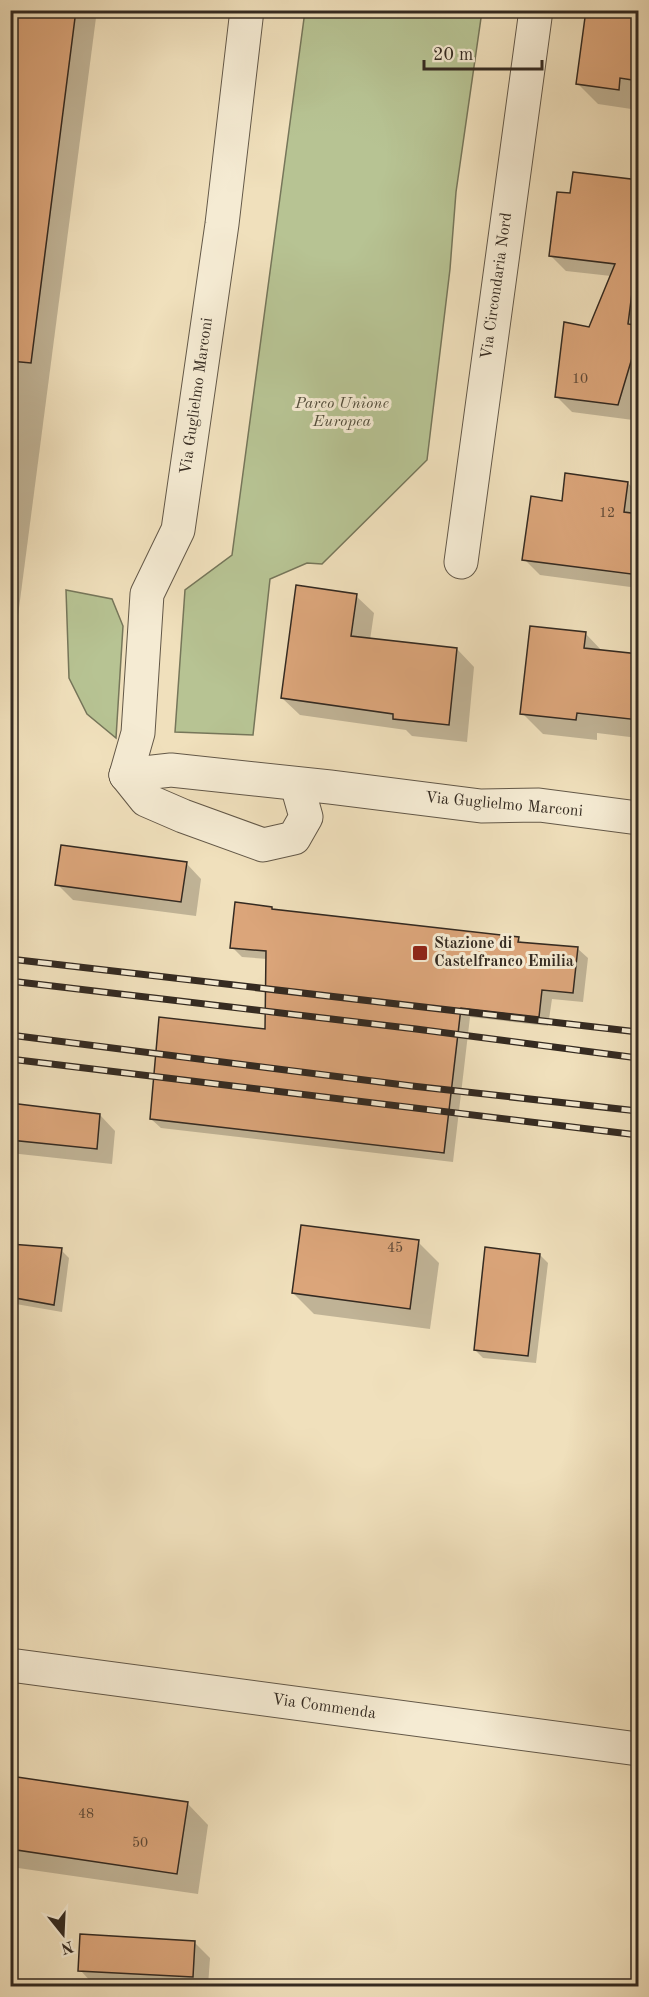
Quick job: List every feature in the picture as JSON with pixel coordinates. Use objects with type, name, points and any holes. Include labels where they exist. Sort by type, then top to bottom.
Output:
[{"type":"street","name":"Via Guglielmo Marconi","points":[[247,10],[222,224],[178,530],[147,594],[138,733],[126,775],[171,770],[481,806],[539,805],[639,818]]},
{"type":"street","name":"Via Circondaria Nord","points":[[461,562],[536,10]]},
{"type":"street","points":[[126,775],[146,800],[183,816],[263,844],[294,838],[306,817],[297,785]]},
{"type":"street","name":"Via Commenda","points":[[10,1665],[639,1749]]},
{"type":"green space","name":"Parco Unione Europea","points":[[305,11],[482,11],[456,192],[450,269],[427,460],[322,564],[307,563],[270,579],[253,735],[175,732],[185,590],[232,555]]},
{"type":"green space","points":[[66,590],[112,599],[123,626],[116,738],[87,714],[69,678]]},
{"type":"building","points":[[10,10],[76,10],[31,363],[10,361]]},
{"type":"building","points":[[586,10],[639,10],[639,81],[620,78],[619,90],[576,84]]},
{"type":"building","points":[[573,172],[639,180],[639,238],[628,324],[634,325],[632,358],[618,405],[555,397],[564,322],[589,327],[615,264],[549,256],[557,192],[570,193]]},
{"type":"building","points":[[565,473],[628,482],[624,512],[639,514],[639,575],[522,560],[531,496],[562,501]]},
{"type":"building","points":[[296,585],[357,594],[351,636],[457,648],[449,725],[393,719],[393,714],[281,698]]},
{"type":"building","points":[[530,626],[586,632],[584,648],[639,654],[639,720],[577,713],[576,720],[520,714]]},
{"type":"building","points":[[61,845],[187,862],[181,902],[55,885]]},
{"type":"building","points":[[235,902],[272,907],[272,909],[519,937],[518,942],[578,947],[573,993],[542,990],[539,1017],[461,1008],[444,1153],[150,1119],[159,1017],[265,1029],[266,951],[230,948]]},
{"type":"building","points":[[10,1103],[100,1114],[97,1149],[10,1140]]},
{"type":"building","points":[[301,1225],[419,1240],[410,1309],[292,1293]]},
{"type":"building","points":[[10,1244],[62,1248],[54,1305],[10,1297]]},
{"type":"building","points":[[485,1247],[540,1254],[528,1356],[474,1350]]},
{"type":"building","points":[[10,1776],[188,1802],[177,1874],[10,1849]]},
{"type":"building","points":[[80,1934],[195,1941],[193,1977],[78,1971]]},
{"type":"railway","points":[[10,959],[638,1032]]},
{"type":"railway","points":[[10,981],[638,1058]]},
{"type":"railway","points":[[10,1035],[412,1086],[638,1111]]},
{"type":"railway","points":[[10,1059],[638,1135]]},
{"type":"place","name":"Stazione di Castelfranco Emilia","points":[[420,953]]}]
